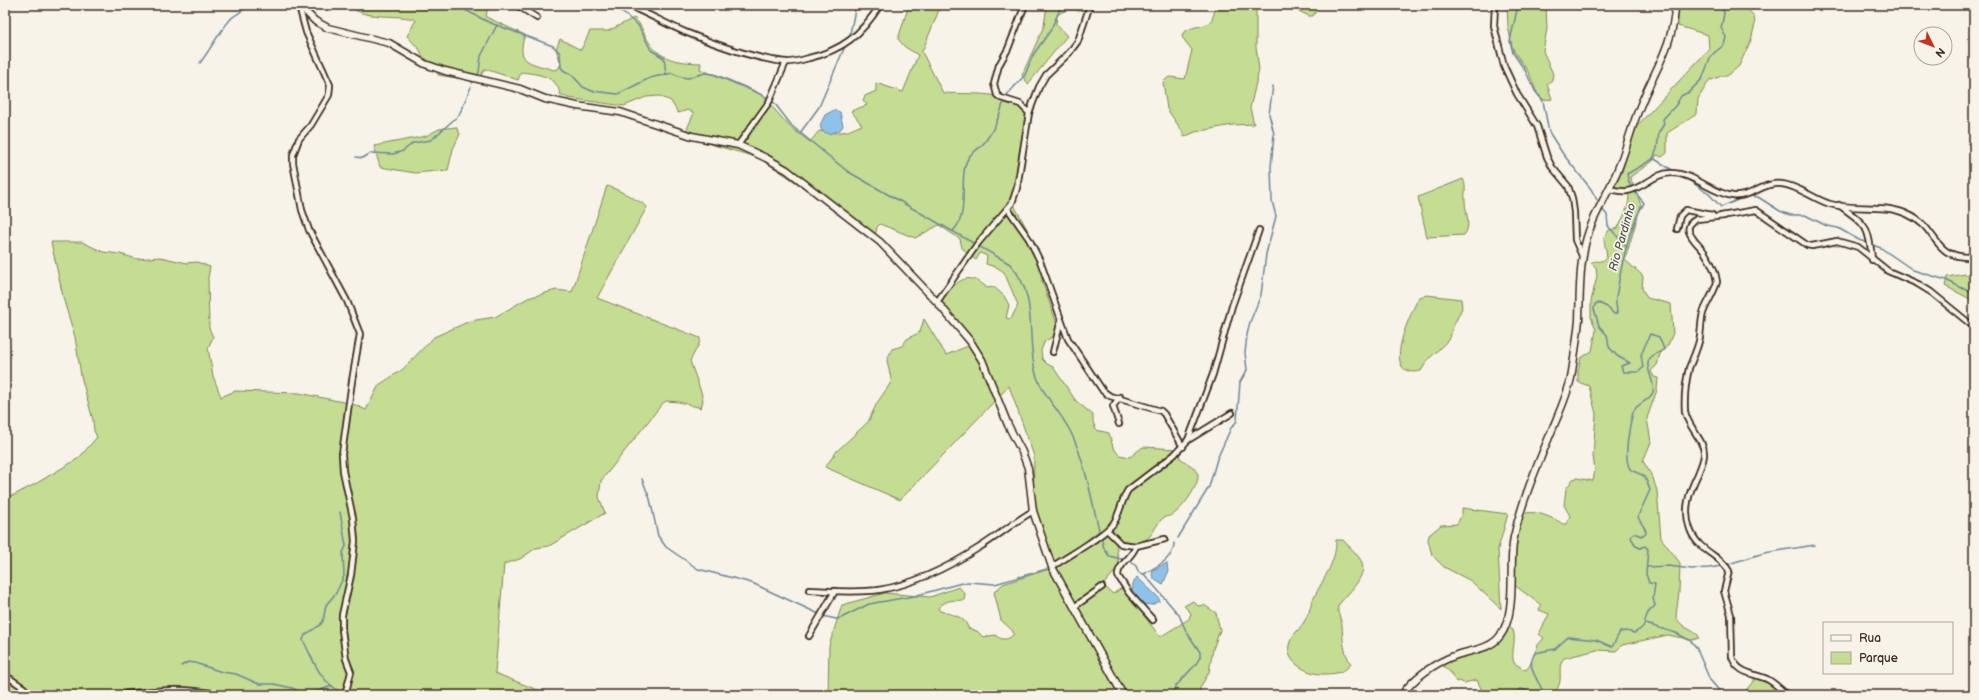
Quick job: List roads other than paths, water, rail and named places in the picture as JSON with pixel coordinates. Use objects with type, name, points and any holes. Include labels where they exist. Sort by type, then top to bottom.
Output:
[{"type":"street","points":[[299,5],[315,21],[328,28],[389,43],[425,64],[444,71],[520,90],[545,99],[577,106],[620,112],[692,136],[738,145],[787,170],[880,242],[937,302],[970,341],[982,360],[1008,425],[1022,452],[1028,468],[1033,511],[1052,567],[1123,695]]},
{"type":"street","points":[[299,5],[306,32],[330,85],[329,95],[295,147],[293,163],[295,176],[309,230],[347,301],[360,334],[352,381],[342,462],[355,535],[351,575],[343,606],[342,619],[346,659],[351,672],[345,695]]},
{"type":"street","points":[[517,5],[537,18]]},
{"type":"street","points":[[627,5],[647,12],[684,32],[747,53],[786,62],[831,52],[840,48],[857,34],[880,5]]},
{"type":"street","points":[[1025,5],[1008,49],[999,65],[994,84],[997,94],[1001,98],[1020,104],[1029,113]]},
{"type":"street","points":[[937,302],[978,243],[1008,210],[1015,197],[1029,113],[1039,87],[1046,75],[1069,53],[1078,41],[1090,5]]},
{"type":"street","points":[[1495,5],[1494,26],[1504,66],[1517,94],[1537,126],[1547,157],[1552,167],[1568,186],[1574,212],[1575,240],[1583,259]]},
{"type":"street","points":[[1402,695],[1417,678],[1446,659],[1492,644],[1500,637],[1506,626],[1510,606],[1514,536],[1522,508],[1570,379],[1578,323],[1583,259],[1589,233],[1596,213],[1609,189],[1622,159],[1640,105],[1671,36],[1675,18],[1675,5]]},
{"type":"street","points":[[738,145],[772,97],[786,62]]},
{"type":"street","points":[[1609,189],[1621,191],[1633,189],[1659,175],[1671,173],[1683,175],[1714,190],[1734,196],[1754,192],[1773,184],[1782,184],[1830,204],[1895,210],[1907,214],[1926,226],[1943,251],[1951,254],[1974,257]]},
{"type":"street","points":[[1840,205],[1857,217],[1868,232],[1872,260]]},
{"type":"street","points":[[1008,210],[1029,239],[1040,261],[1068,339],[1103,391],[1110,396],[1120,397],[1161,411],[1183,447]]},
{"type":"street","points":[[1678,229],[1680,216],[1686,210],[1724,216]]},
{"type":"street","points":[[1787,695],[1767,679],[1743,671],[1734,663],[1732,657],[1731,615],[1724,591],[1729,571],[1727,567],[1706,552],[1697,542],[1687,521],[1686,508],[1688,498],[1704,460],[1705,453],[1702,445],[1687,421],[1685,410],[1687,380],[1700,337],[1703,313],[1717,282],[1716,275],[1710,261],[1690,236],[1689,228],[1693,221],[1697,219],[1756,210],[1807,245],[1812,246],[1837,241],[1858,247],[1872,260],[1888,271],[1918,284],[1931,292],[1974,327]]},
{"type":"street","points":[[1052,567],[1105,531],[1118,515],[1123,498],[1128,490],[1151,474],[1183,447],[1188,440],[1213,374],[1232,306],[1259,230]]},
{"type":"street","points":[[1053,352],[1061,320]]},
{"type":"street","points":[[1119,424],[1113,406],[1120,397]]},
{"type":"street","points":[[1188,440],[1232,413]]},
{"type":"street","points":[[809,590],[879,590],[910,583],[931,575],[979,548],[1016,521],[1033,511]]},
{"type":"street","points":[[1105,531],[1121,544],[1136,546],[1165,539]]},
{"type":"street","points":[[1136,546],[1128,560],[1119,570],[1118,576],[1129,593],[1153,620]]},
{"type":"street","points":[[1074,607],[1102,587]]},
{"type":"street","points":[[809,636],[835,591]]},
{"type":"street","points":[[5,675],[16,682],[30,695]]},
{"type":"street","points":[[117,695],[152,690],[208,692],[220,695]]},
{"type":"water","points":[[834,110],[840,112],[843,126],[840,130],[829,134],[822,131],[820,125],[825,115]]},
{"type":"water","points":[[1167,563],[1168,572],[1163,585],[1155,580],[1152,575],[1153,570]]},
{"type":"water","points":[[1137,577],[1158,597],[1160,601],[1151,605],[1141,604],[1132,594],[1133,583]]},
{"type":"waterway","points":[[200,63],[229,21],[247,5]]},
{"type":"waterway","points":[[456,5],[488,22],[553,46],[560,53],[561,67],[563,70],[572,75],[583,87],[592,91],[618,94],[650,78],[672,73],[688,78],[705,73],[714,74],[754,91],[772,100],[792,126],[847,171],[1010,264],[1019,277],[1029,304],[1033,360],[1039,382],[1073,437],[1087,478],[1104,548],[1109,556],[1125,560]]},
{"type":"waterway","points":[[850,34],[856,5]]},
{"type":"waterway","points":[[1005,97],[1025,75],[1033,55],[1050,31],[1062,5]]},
{"type":"waterway","points":[[1516,5],[1517,10],[1510,41],[1513,53],[1526,72],[1535,91],[1543,101],[1549,132],[1563,154],[1591,189],[1597,200]]},
{"type":"waterway","name":"Rio Pardinho","points":[[1632,188],[1627,174],[1653,159],[1657,149],[1659,132],[1664,124],[1663,119],[1676,105],[1681,96],[1689,92],[1702,79],[1710,59],[1714,53],[1724,45],[1726,37],[1721,28],[1724,14],[1722,5]]},
{"type":"waterway","points":[[614,6],[638,25],[651,50],[664,58],[666,74]]},
{"type":"waterway","points":[[477,77],[481,56],[497,25]]},
{"type":"waterway","points":[[800,133],[819,107],[846,44]]},
{"type":"waterway","points":[[472,83],[475,80]]},
{"type":"waterway","points":[[1178,538],[1209,487],[1217,459],[1231,428],[1237,421],[1240,382],[1247,370],[1245,353],[1247,335],[1250,322],[1261,295],[1266,254],[1276,216],[1272,201],[1271,167],[1274,134],[1269,114],[1273,86]]},
{"type":"waterway","points":[[356,157],[363,158],[371,153],[393,154],[403,151],[413,143],[431,140],[459,115],[471,87]]},
{"type":"waterway","points":[[953,231],[958,224],[963,209],[965,166],[969,157],[984,143],[990,134],[1004,101]]},
{"type":"waterway","points":[[1653,158],[1674,171]]},
{"type":"waterway","points":[[1684,177],[1709,194],[1721,207],[1750,196],[1758,197],[1780,211],[1790,215],[1805,215],[1827,226],[1838,228],[1859,240],[1881,248],[1913,270],[1946,280],[1974,294]]},
{"type":"waterway","name":"Rio Pardinho","points":[[1540,695],[1542,689],[1535,676],[1531,662],[1535,653],[1555,649],[1568,637],[1596,640],[1612,647],[1620,632],[1626,631],[1634,633],[1642,627],[1645,624],[1648,613],[1655,606],[1653,598],[1655,584],[1649,583],[1646,574],[1648,549],[1645,546],[1640,548],[1636,546],[1630,536],[1634,533],[1641,536],[1646,533],[1645,528],[1638,516],[1650,490],[1645,477],[1634,472],[1628,466],[1627,451],[1633,412],[1637,406],[1649,398],[1653,392],[1653,383],[1648,369],[1649,361],[1651,357],[1664,349],[1659,337],[1650,334],[1641,355],[1643,368],[1638,372],[1623,372],[1621,366],[1630,363],[1617,356],[1609,347],[1607,335],[1599,326],[1594,309],[1595,304],[1599,303],[1607,307],[1614,314],[1617,313],[1616,297],[1629,236],[1638,213],[1644,203],[1634,191]]},
{"type":"waterway","points":[[1602,209],[1607,215],[1608,226],[1627,247]]},
{"type":"waterway","points":[[642,479],[650,499],[658,536],[666,547],[698,569],[752,583],[819,614]]},
{"type":"waterway","points":[[340,512],[346,546],[343,553],[344,576],[336,593],[326,605],[323,621],[320,625],[305,635],[303,640],[322,676],[334,688],[342,693]]},
{"type":"waterway","points":[[1080,546],[1099,531]]},
{"type":"waterway","points":[[1144,574],[1158,566],[1171,554],[1174,543]]},
{"type":"waterway","points":[[1647,567],[1668,566],[1692,569],[1709,568],[1722,566],[1764,553],[1815,545]]},
{"type":"waterway","points":[[1129,560],[1136,566],[1139,573],[1144,574],[1179,615],[1186,631],[1200,652],[1200,657],[1196,664],[1176,686],[1171,695]]},
{"type":"waterway","points":[[823,616],[836,619],[841,618],[869,604],[914,596],[968,582],[995,584],[1047,569]]},
{"type":"waterway","points":[[1646,624],[1676,633],[1691,641],[1696,647],[1710,680],[1723,695]]},
{"type":"waterway","points":[[181,666],[188,662],[195,663],[222,672],[236,674],[259,684],[274,684],[292,688],[306,695],[332,686]]},
{"type":"waterway","name":"Rio Pardinho","points":[[1511,695],[1521,689],[1527,691],[1530,695]]}]
